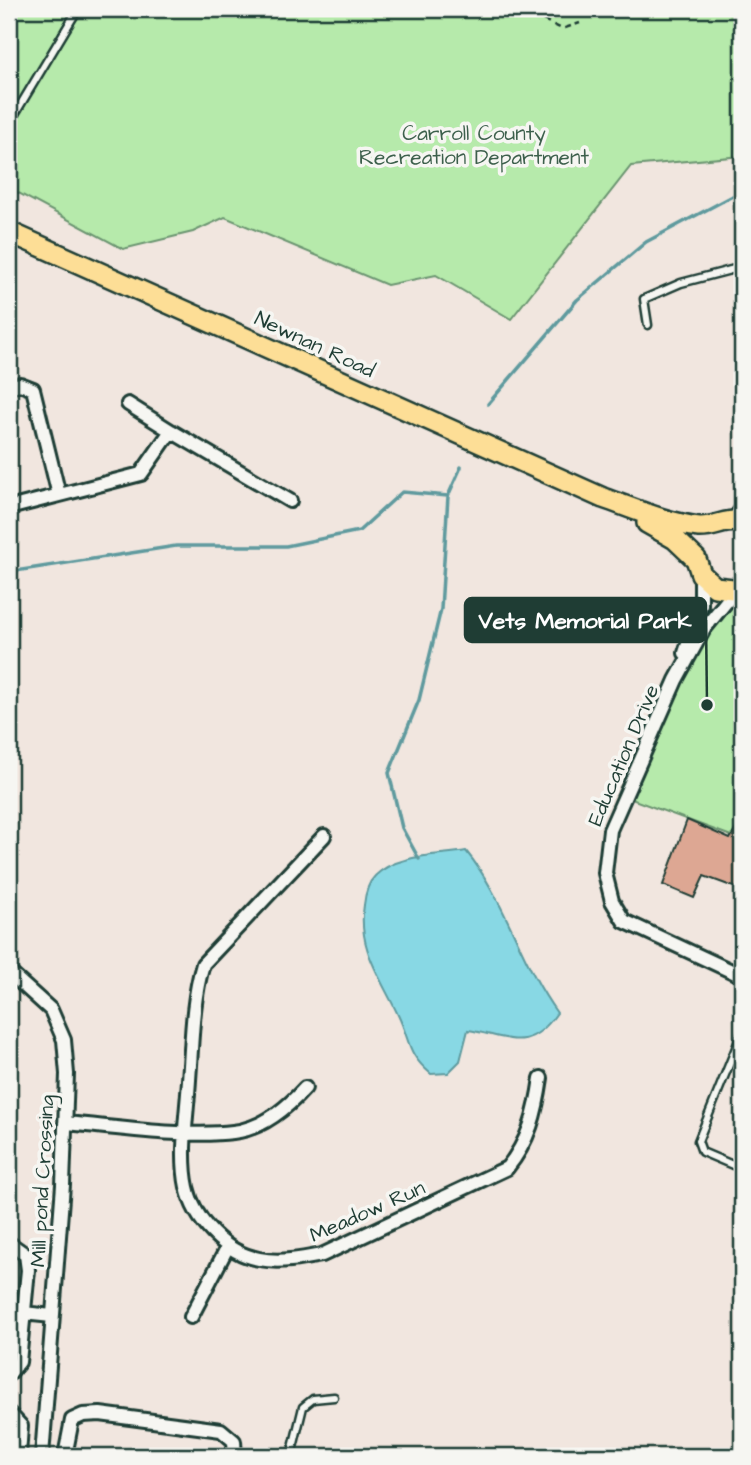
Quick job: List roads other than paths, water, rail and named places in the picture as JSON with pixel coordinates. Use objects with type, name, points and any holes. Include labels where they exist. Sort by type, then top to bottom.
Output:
[{"type":"main road","name":"Newnan Road","points":[[9,232],[603,498],[678,524],[727,523]]},
{"type":"main road","name":"Newnan Road","points":[[603,498],[675,539],[715,587],[738,591]]},
{"type":"main road","points":[[699,567],[699,541],[727,523]]},
{"type":"street","points":[[9,387],[20,384],[33,389],[60,495]]},
{"type":"street","points":[[128,404],[290,501]]},
{"type":"street","points":[[9,508],[141,474],[171,431]]},
{"type":"street","name":"Education Drive","points":[[677,680],[701,605],[699,567]]},
{"type":"street","name":"Education Drive","points":[[738,591],[710,620],[677,680],[610,830],[605,853],[608,887],[618,913],[632,927],[742,975]]},
{"type":"street","name":"Meadow Run","points":[[324,836],[203,964],[195,990],[185,1131],[187,1187],[201,1222],[228,1246],[257,1259],[293,1261],[322,1255],[508,1168],[523,1149],[536,1115],[541,1079]]},
{"type":"street","name":"Mill pond Crossing","points":[[9,972],[51,1010],[64,1040],[65,1123],[42,1456]]},
{"type":"street","points":[[65,1123],[234,1132],[265,1121],[289,1107],[305,1088]]},
{"type":"street","points":[[9,1243],[26,1255],[29,1270],[19,1363],[9,1374]]},
{"type":"street","points":[[191,1317],[228,1246]]},
{"type":"street","points":[[23,1313],[52,1316]]},
{"type":"street","points":[[9,1413],[21,1426],[19,1456]]},
{"type":"street","points":[[65,1456],[72,1420],[83,1415],[100,1414],[221,1430],[234,1441],[235,1456]]},
{"type":"lane","points":[[9,124],[78,9]]},
{"type":"lane","points":[[648,325],[644,299],[681,283],[742,267]]},
{"type":"lane","points":[[727,523],[742,503]]},
{"type":"lane","points":[[742,1033],[698,1141],[702,1152],[742,1169]]},
{"type":"lane","points":[[291,1456],[303,1407],[313,1399],[334,1397]]},
{"type":"water","points":[[466,851],[492,890],[533,973],[557,1013],[537,1034],[517,1040],[468,1030],[460,1061],[448,1073],[431,1074],[413,1053],[367,949],[363,921],[365,897],[372,879],[394,864],[418,857]]},
{"type":"waterway","points":[[488,404],[577,300],[646,242],[742,191]]},
{"type":"waterway","points":[[419,859],[402,828],[389,773],[419,700],[441,609],[448,496],[461,467]]},
{"type":"waterway","points":[[9,572],[176,546],[286,546],[359,531],[402,492],[448,496]]},
{"type":"place","name":"Vets Memorial Park","points":[[707,705]]},
{"type":"park label","name":"Carroll County Recreation Department","points":[[474,145]]}]
